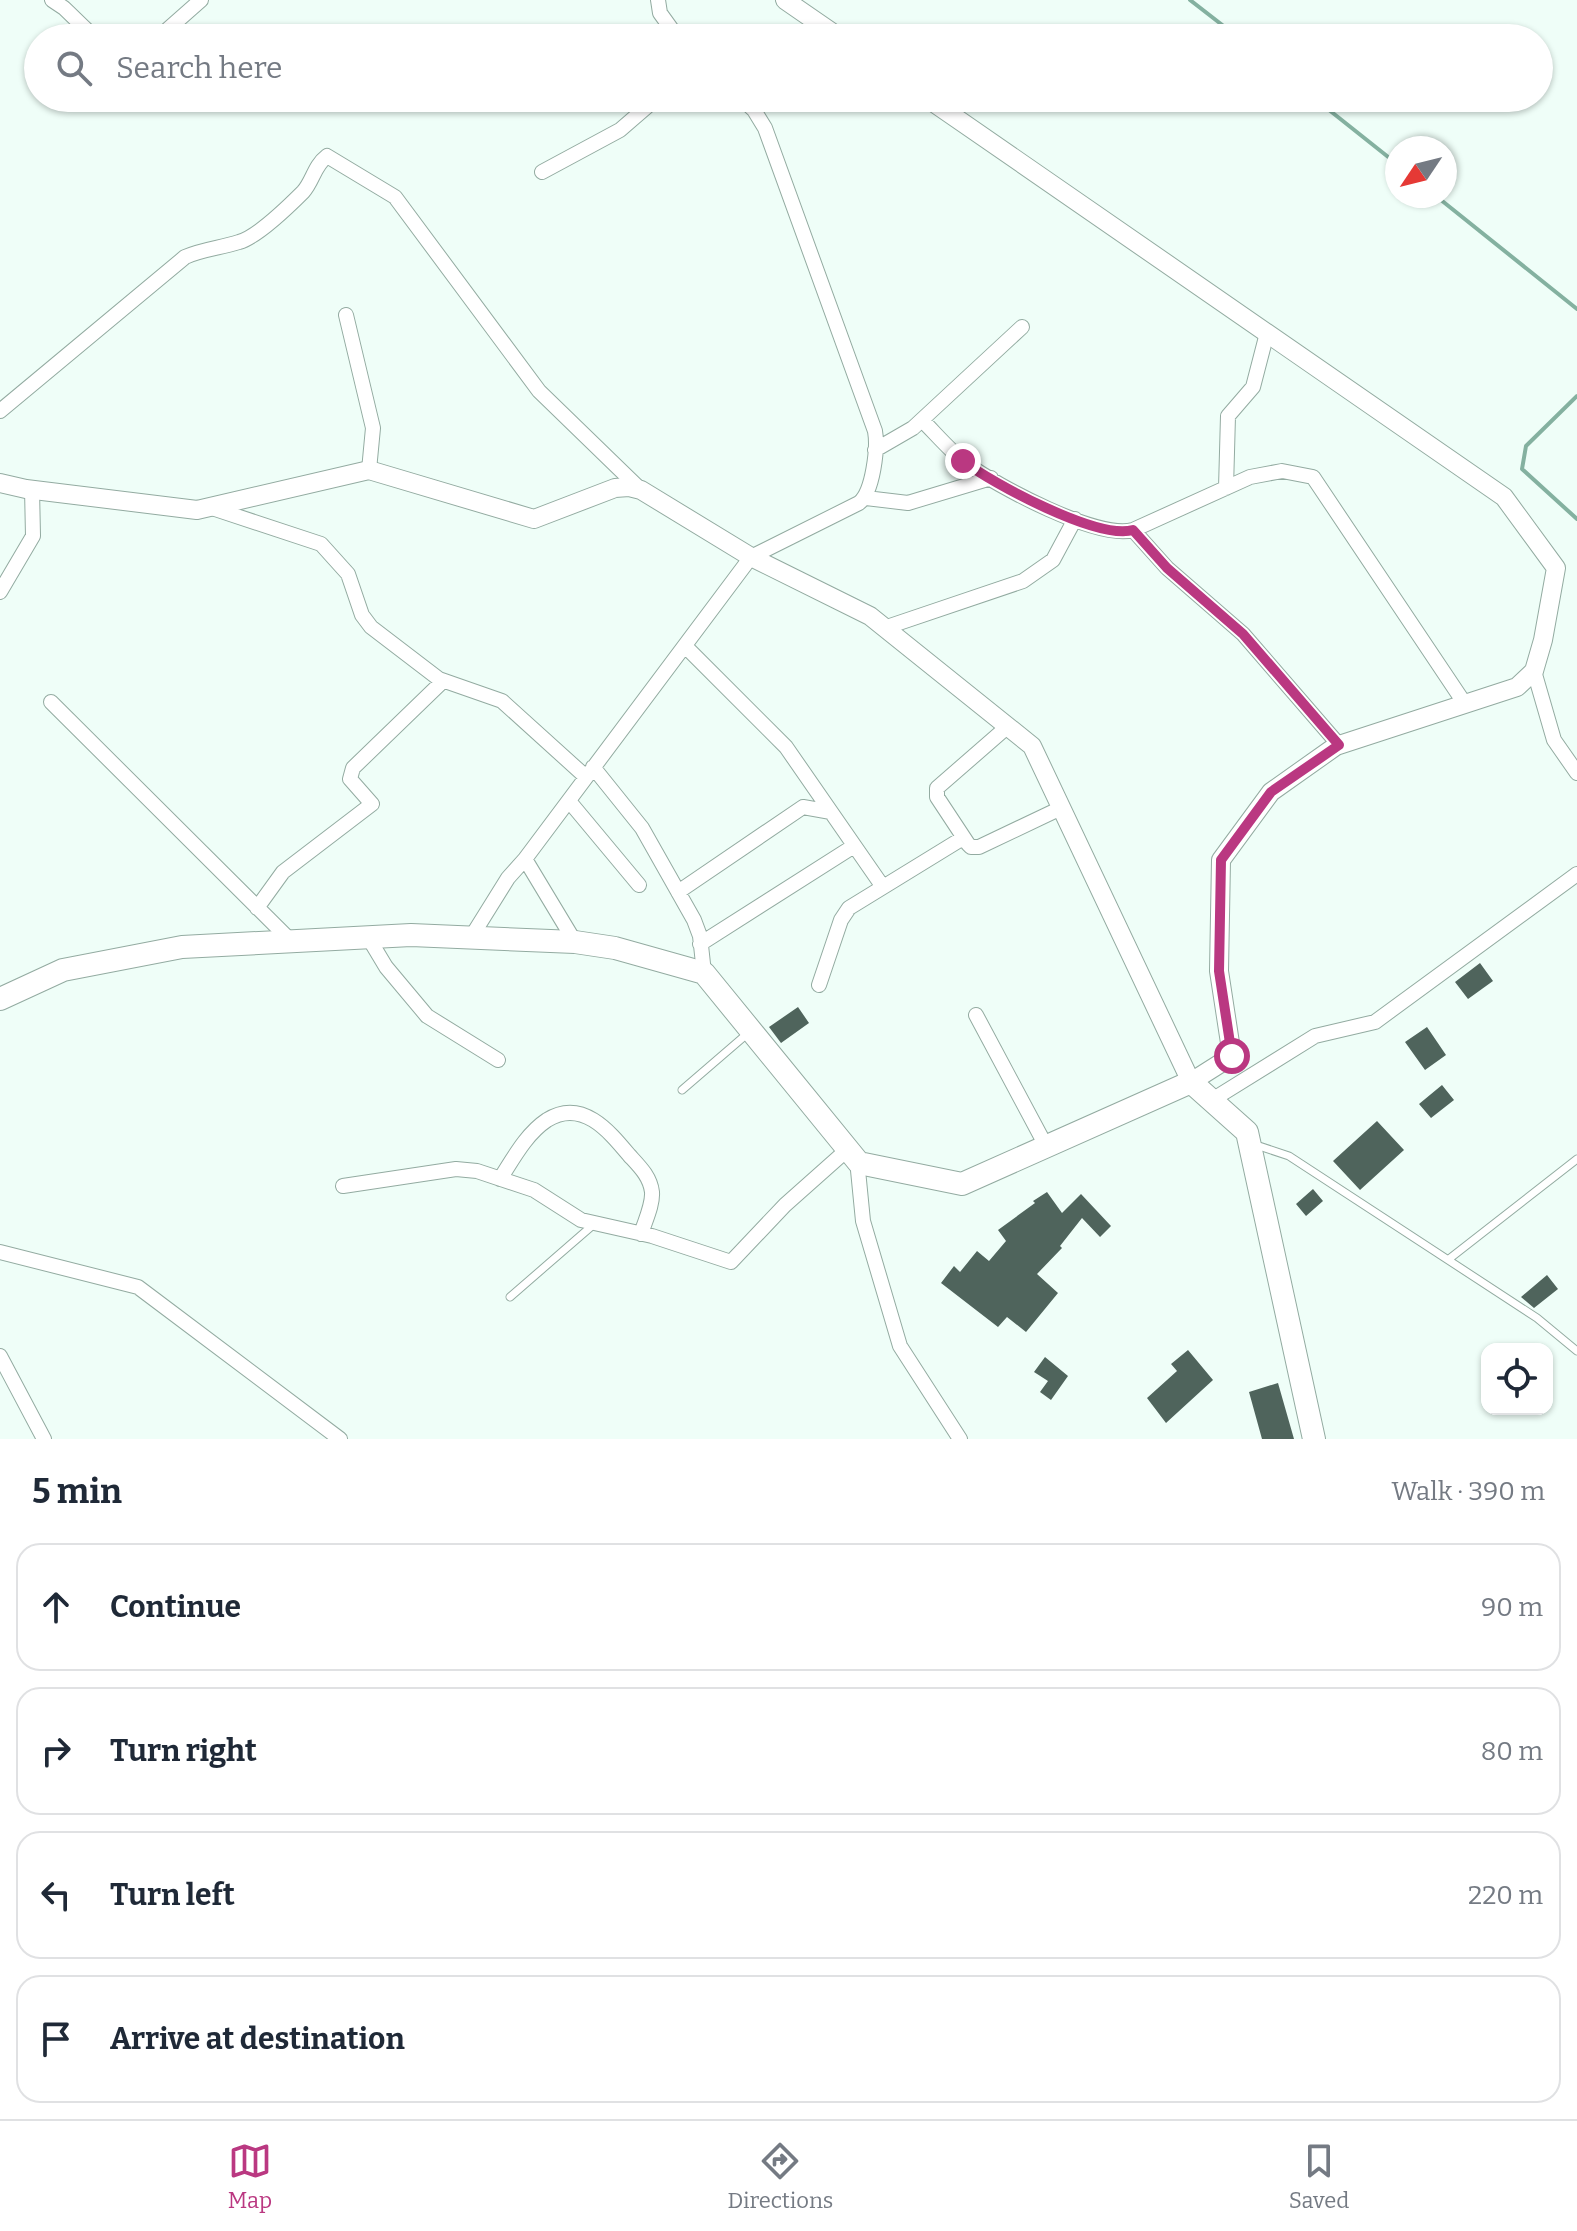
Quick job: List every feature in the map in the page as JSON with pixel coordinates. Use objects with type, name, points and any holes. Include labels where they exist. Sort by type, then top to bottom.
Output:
[{"type":"main road","points":[[0,999],[63,970],[182,947],[411,935],[575,942],[615,948],[704,973],[852,1155],[962,1184],[1191,1082],[1247,1132],[1314,1439]]},
{"type":"street","points":[[52,0],[81,24]]},
{"type":"street","points":[[174,24],[201,0]]},
{"type":"street","points":[[785,0],[820,24]]},
{"type":"street","points":[[655,2],[669,24]]},
{"type":"street","points":[[542,172],[620,130],[641,112]]},
{"type":"street","points":[[755,112],[765,128],[875,431],[875,450],[866,498]]},
{"type":"street","points":[[0,411],[185,257],[205,248],[242,241],[254,234],[306,190],[317,165],[327,156],[395,197],[539,391],[641,490],[751,557],[870,616],[1032,746],[1191,1082],[1232,1056],[1219,971],[1221,860],[1271,792],[1339,745],[1517,687],[1534,671],[1556,568],[1504,497],[947,112]]},
{"type":"street","points":[[346,315],[373,428],[369,470]]},
{"type":"street","points":[[875,450],[908,432],[1022,327]]},
{"type":"street","points":[[1226,488],[1228,416],[1253,387],[1267,333]]},
{"type":"street","points":[[922,420],[963,461],[991,478],[1048,509],[1116,533],[1133,530],[1250,477],[1282,471],[1313,477],[1465,704]]},
{"type":"street","points":[[0,483],[197,510],[369,470],[534,519],[615,488],[641,490]]},
{"type":"street","points":[[470,939],[508,878],[751,557],[866,498],[908,503],[991,478]]},
{"type":"street","points":[[0,592],[33,536],[32,489]]},
{"type":"street","points":[[209,507],[321,544],[348,574],[362,615],[371,627],[443,681],[502,701],[590,772],[642,828],[694,920],[704,973]]},
{"type":"street","points":[[884,628],[1023,581],[1053,560],[1075,519]]},
{"type":"street","points":[[1133,530],[1167,568],[1243,634],[1339,745]]},
{"type":"street","points":[[685,646],[786,747],[883,887]]},
{"type":"street","points":[[1534,671],[1554,740],[1577,773]]},
{"type":"street","points":[[257,908],[283,872],[372,804],[350,779],[353,768],[443,681]]},
{"type":"street","points":[[51,702],[291,941]]},
{"type":"street","points":[[1007,727],[937,788],[937,797],[963,838],[971,847],[979,847],[1061,808]]},
{"type":"street","points":[[569,801],[639,885]]},
{"type":"street","points":[[678,892],[803,807],[831,812]]},
{"type":"street","points":[[819,985],[844,914],[849,908],[963,838]]},
{"type":"street","points":[[700,944],[854,846]]},
{"type":"street","points":[[525,859],[575,942]]},
{"type":"street","points":[[1212,1100],[1315,1036],[1375,1022],[1577,874]]},
{"type":"street","points":[[368,937],[386,967],[427,1016],[498,1060]]},
{"type":"street","points":[[976,1015],[1046,1146]]},
{"type":"street","points":[[500,1179],[519,1150],[548,1120],[562,1114],[582,1114],[603,1124],[646,1174],[652,1189],[652,1201],[641,1234]]},
{"type":"street","points":[[343,1186],[456,1169],[477,1171],[534,1190],[576,1217],[731,1262],[785,1205],[852,1155],[863,1221],[900,1346],[960,1439]]},
{"type":"street","points":[[0,1252],[134,1284],[340,1439]]},
{"type":"street","points":[[0,1356],[44,1439]]},
{"type":"lane","points":[[682,1090],[751,1031]]},
{"type":"lane","points":[[1250,1142],[1289,1156],[1537,1318],[1577,1351]]},
{"type":"lane","points":[[1449,1259],[1577,1159]]},
{"type":"lane","points":[[510,1297],[594,1223]]},
{"type":"building","points":[[1480,963],[1493,981],[1468,999],[1455,982]]},
{"type":"building","points":[[798,1007],[809,1023],[781,1043],[769,1027]]},
{"type":"building","points":[[1427,1027],[1446,1055],[1425,1070],[1405,1042]]},
{"type":"building","points":[[1442,1085],[1454,1100],[1431,1118],[1419,1104]]},
{"type":"building","points":[[1377,1121],[1404,1150],[1360,1190],[1333,1161]]},
{"type":"building","points":[[1313,1189],[1323,1201],[1306,1216],[1296,1204]]},
{"type":"building","points":[[1047,1192],[1062,1213],[1081,1194],[1111,1226],[1100,1237],[1082,1218],[1060,1246],[1062,1248],[1037,1274],[1058,1293],[1026,1332],[1007,1317],[998,1327],[941,1283],[954,1266],[960,1272],[977,1251],[989,1261],[1006,1241],[998,1230]]},
{"type":"building","points":[[1547,1275],[1558,1289],[1534,1308],[1521,1297]]},
{"type":"building","points":[[1188,1350],[1213,1380],[1166,1423],[1147,1398],[1177,1371],[1171,1364]]},
{"type":"building","points":[[1045,1357],[1068,1376],[1051,1400],[1040,1392],[1048,1381],[1034,1372]]},
{"type":"building","points":[[1278,1383],[1294,1439],[1262,1439],[1249,1392]]},
{"type":"waterway","points":[[1190,0],[1221,24]]},
{"type":"waterway","points":[[1332,112],[1385,154]]},
{"type":"waterway","points":[[1451,208],[1577,309]]},
{"type":"waterway","points":[[1577,396],[1526,446],[1522,469],[1577,519]]},
{"type":"route","points":[[963,461],[1048,509],[1116,533],[1133,530],[1167,568],[1243,634],[1339,745],[1271,792],[1221,860],[1219,971],[1232,1056]]}]
